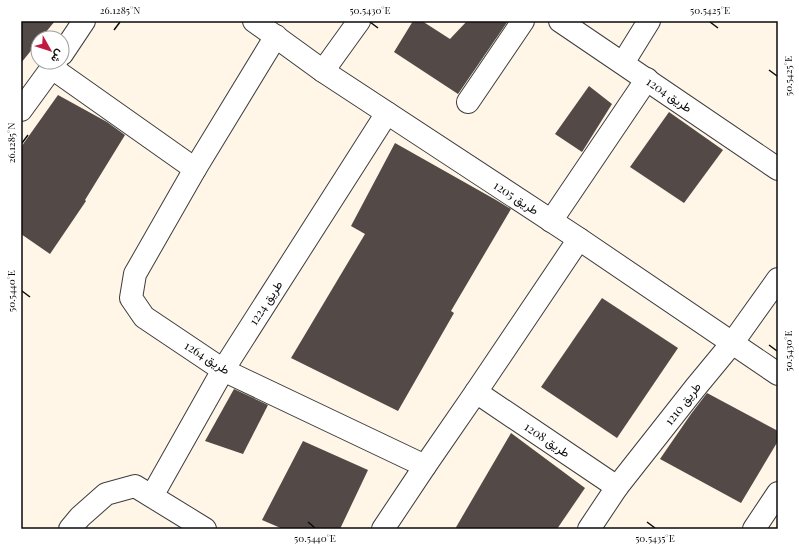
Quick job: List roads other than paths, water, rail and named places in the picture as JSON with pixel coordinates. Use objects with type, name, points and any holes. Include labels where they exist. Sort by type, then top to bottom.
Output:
[{"type":"street","points":[[70,42],[84,21]]},
{"type":"street","name":"طريق 1205","points":[[254,21],[323,71],[580,239],[778,374]]},
{"type":"street","points":[[323,71],[358,21]]},
{"type":"street","points":[[468,102],[523,21]]},
{"type":"street","name":"طريق 1204","points":[[560,21],[778,169]]},
{"type":"street","points":[[623,63],[649,21]]},
{"type":"street","name":"طريق 1264","points":[[276,36],[195,169],[135,274],[131,298],[144,317],[223,370],[425,466]]},
{"type":"street","points":[[21,110],[50,70]]},
{"type":"street","points":[[68,70],[195,169]]},
{"type":"street","points":[[551,221],[646,79]]},
{"type":"street","name":"طريق 1224","points":[[152,496],[223,370],[387,113]]},
{"type":"street","points":[[383,529],[580,239]]},
{"type":"street","name":"طريق 1210","points":[[589,529],[617,487],[733,342],[778,279]]},
{"type":"street","name":"طريق 1208","points":[[476,392],[617,487]]},
{"type":"street","points":[[70,529],[80,517],[106,494],[135,486],[205,529]]},
{"type":"street","points":[[754,529],[778,493]]}]
